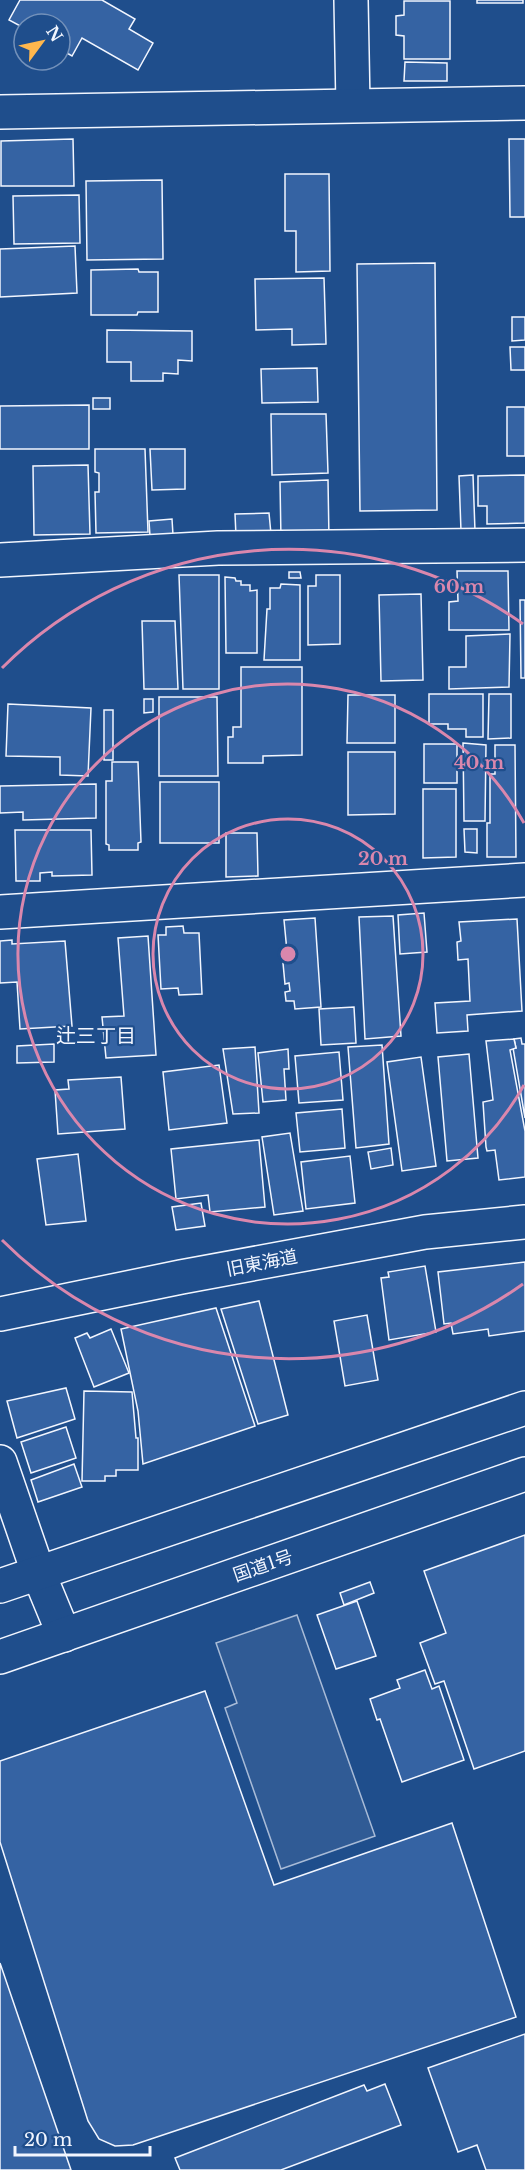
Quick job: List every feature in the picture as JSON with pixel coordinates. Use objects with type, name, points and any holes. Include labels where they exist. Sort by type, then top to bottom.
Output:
[{"type":"main road","points":[[351,0],[353,105]]},
{"type":"main road","points":[[0,112],[525,103]]},
{"type":"main road","points":[[0,560],[218,548],[525,545]]},
{"type":"main road","points":[[0,912],[525,880]]},
{"type":"main road","name":"旧東海道","points":[[0,1314],[181,1277],[425,1232],[525,1222]]},
{"type":"main road","points":[[0,1586],[525,1408]]},
{"type":"main road","points":[[0,1462],[38,1572],[64,1635]]},
{"type":"main road","name":"国道1号","points":[[0,1657],[525,1474]]},
{"type":"shaded area","points":[[297,1615],[375,1836],[281,1869],[225,1708],[237,1703],[216,1643]]},
{"type":"building","points":[[20,0],[102,0],[135,19],[129,29],[153,43],[138,70],[82,38],[72,56],[72,12],[13,12]]},
{"type":"building","points":[[477,0],[523,0],[523,3],[477,3]]},
{"type":"building","points":[[404,1],[450,1],[450,59],[404,59],[404,36],[396,35],[396,16],[404,15]]},
{"type":"building","points":[[405,62],[447,63],[447,81],[404,81]]},
{"type":"building","points":[[73,139],[74,186],[1,186],[1,141]]},
{"type":"building","points":[[509,139],[525,139],[525,217],[510,217]]},
{"type":"building","points":[[285,174],[329,174],[330,271],[296,272],[296,231],[285,231]]},
{"type":"building","points":[[162,180],[163,259],[87,260],[86,181]]},
{"type":"building","points":[[79,195],[80,243],[14,244],[13,196]]},
{"type":"building","points":[[75,246],[77,293],[0,297],[0,249]]},
{"type":"building","points":[[435,263],[437,510],[360,511],[357,264]]},
{"type":"building","points":[[138,269],[139,272],[158,272],[158,312],[138,312],[137,315],[91,315],[91,270]]},
{"type":"building","points":[[324,278],[326,344],[292,345],[292,329],[256,330],[255,279]]},
{"type":"building","points":[[512,317],[525,317],[525,340],[512,341]]},
{"type":"building","points":[[107,330],[192,331],[192,361],[178,360],[178,374],[163,373],[163,381],[131,381],[131,362],[107,362]]},
{"type":"building","points":[[510,347],[525,347],[525,370],[511,370]]},
{"type":"building","points":[[317,368],[318,402],[262,403],[261,369]]},
{"type":"building","points":[[93,398],[110,398],[110,409],[93,409]]},
{"type":"building","points":[[89,405],[89,449],[0,449],[0,406]]},
{"type":"building","points":[[507,407],[525,407],[525,456],[507,456]]},
{"type":"building","points":[[271,414],[326,414],[328,473],[272,475]]},
{"type":"building","points":[[95,449],[145,449],[148,532],[96,533],[95,492],[99,492],[99,473],[95,472]]},
{"type":"building","points":[[150,449],[185,449],[185,489],[152,490]]},
{"type":"building","points":[[88,465],[90,534],[34,535],[33,466]]},
{"type":"building","points":[[473,475],[475,531],[461,531],[459,476]]},
{"type":"building","points":[[525,475],[525,523],[487,524],[487,506],[478,506],[478,476]]},
{"type":"building","points":[[328,480],[329,539],[281,540],[280,482]]},
{"type":"building","points":[[269,513],[271,534],[236,536],[235,514]]},
{"type":"building","points":[[172,519],[173,535],[150,536],[149,521]]},
{"type":"building","points":[[457,571],[508,571],[509,630],[449,630],[449,602],[458,601]]},
{"type":"building","points":[[289,572],[300,572],[301,578],[289,578]]},
{"type":"building","points":[[179,575],[219,575],[219,689],[183,689]]},
{"type":"building","points":[[316,575],[340,575],[340,644],[308,645],[308,586],[316,586]]},
{"type":"building","points":[[225,577],[241,581],[241,585],[250,585],[250,591],[257,590],[257,653],[226,653]]},
{"type":"building","points":[[281,584],[300,585],[300,660],[264,660],[270,588],[280,588]]},
{"type":"building","points":[[421,594],[423,680],[381,681],[379,595]]},
{"type":"building","points":[[520,600],[525,600],[525,678],[521,678]]},
{"type":"building","points":[[142,621],[175,621],[178,689],[144,689]]},
{"type":"building","points":[[510,634],[509,687],[449,689],[449,667],[466,667],[466,636]]},
{"type":"building","points":[[241,667],[302,667],[302,755],[263,756],[263,763],[228,763],[228,737],[233,737],[233,727],[241,727]]},
{"type":"building","points":[[429,694],[483,694],[483,737],[466,737],[466,729],[448,729],[448,724],[429,724]]},
{"type":"building","points":[[489,694],[511,694],[511,738],[488,739]]},
{"type":"building","points":[[348,695],[395,695],[395,743],[347,743]]},
{"type":"building","points":[[159,697],[217,697],[218,776],[159,776]]},
{"type":"building","points":[[144,699],[153,699],[153,712],[144,713]]},
{"type":"building","points":[[8,704],[91,708],[88,776],[60,775],[60,757],[6,756]]},
{"type":"building","points":[[104,710],[113,710],[113,760],[104,760]]},
{"type":"building","points":[[463,743],[486,745],[485,821],[464,821]]},
{"type":"building","points":[[424,744],[457,744],[457,783],[424,783]]},
{"type":"building","points":[[495,745],[515,745],[516,857],[487,857],[490,774],[495,774]]},
{"type":"building","points":[[348,752],[395,752],[395,814],[348,815]]},
{"type":"building","points":[[112,762],[138,762],[141,842],[138,843],[138,850],[109,850],[109,845],[106,844],[106,781],[112,781]]},
{"type":"building","points":[[160,782],[219,782],[219,843],[160,843]]},
{"type":"building","points":[[96,784],[96,818],[23,820],[23,812],[0,813],[0,786]]},
{"type":"building","points":[[423,789],[456,789],[456,857],[423,858]]},
{"type":"building","points":[[464,829],[477,829],[477,853],[465,852]]},
{"type":"building","points":[[15,830],[91,830],[92,875],[52,876],[52,872],[40,873],[40,881],[16,881]]},
{"type":"building","points":[[226,833],[257,833],[258,876],[226,877]]},
{"type":"building","points":[[424,913],[427,952],[400,954],[398,915]]},
{"type":"building","points":[[393,916],[401,1036],[365,1039],[359,917]]},
{"type":"building","points":[[315,918],[321,1007],[295,1009],[294,1001],[286,1001],[285,992],[290,991],[289,983],[285,984],[283,963],[288,962],[284,920]]},
{"type":"building","points":[[517,919],[522,1011],[467,1015],[468,1031],[437,1033],[435,1003],[470,1001],[468,959],[458,960],[457,942],[461,941],[459,922]]},
{"type":"building","points":[[183,926],[184,933],[199,933],[202,994],[179,995],[178,988],[161,989],[158,935],[166,935],[166,927]]},
{"type":"building","points":[[148,936],[156,1055],[106,1058],[102,1017],[124,1016],[118,938]]},
{"type":"building","points":[[12,940],[12,944],[65,941],[72,1026],[20,1029],[17,982],[0,983],[0,941]]},
{"type":"building","points":[[354,1007],[356,1043],[321,1045],[319,1009]]},
{"type":"building","points":[[521,1038],[522,1044],[525,1044],[525,1118],[513,1048],[516,1048],[514,1039]]},
{"type":"building","points":[[514,1039],[516,1048],[510,1050],[525,1131],[525,1177],[499,1180],[495,1150],[487,1151],[486,1147],[483,1102],[493,1100],[486,1041]]},
{"type":"building","points":[[54,1044],[54,1062],[17,1063],[17,1046]]},
{"type":"building","points":[[382,1045],[389,1144],[356,1148],[348,1047]]},
{"type":"building","points":[[255,1047],[259,1113],[233,1114],[223,1049]]},
{"type":"building","points":[[288,1049],[289,1069],[284,1069],[286,1100],[263,1102],[258,1053]]},
{"type":"building","points":[[339,1052],[343,1100],[299,1103],[295,1056]]},
{"type":"building","points":[[469,1054],[478,1158],[447,1161],[438,1057]]},
{"type":"building","points":[[421,1057],[436,1166],[402,1171],[387,1062]]},
{"type":"building","points":[[219,1065],[227,1123],[169,1130],[163,1072]]},
{"type":"building","points":[[121,1077],[125,1129],[58,1134],[55,1090],[69,1089],[68,1080]]},
{"type":"building","points":[[342,1109],[345,1148],[300,1152],[296,1113]]},
{"type":"building","points":[[290,1133],[303,1211],[274,1215],[262,1137]]},
{"type":"building","points":[[259,1140],[265,1207],[210,1212],[208,1195],[176,1199],[171,1149]]},
{"type":"building","points":[[391,1148],[393,1165],[371,1169],[368,1152]]},
{"type":"building","points":[[78,1154],[86,1221],[46,1225],[37,1159]]},
{"type":"building","points":[[350,1156],[355,1203],[306,1209],[301,1162]]},
{"type":"building","points":[[201,1203],[205,1226],[176,1230],[172,1207]]},
{"type":"building","points":[[525,1262],[525,1331],[489,1336],[488,1329],[453,1334],[451,1323],[444,1324],[438,1272]]},
{"type":"building","points":[[425,1266],[436,1332],[389,1340],[381,1278],[389,1277],[388,1272]]},
{"type":"building","points":[[259,1301],[288,1415],[258,1424],[221,1309]]},
{"type":"building","points":[[216,1308],[255,1426],[143,1464],[138,1411],[121,1329]]},
{"type":"building","points":[[367,1315],[378,1380],[345,1386],[334,1321]]},
{"type":"building","points":[[111,1329],[129,1373],[94,1387],[75,1338],[87,1333],[90,1338]]},
{"type":"building","points":[[66,1388],[75,1419],[17,1438],[7,1401]]},
{"type":"building","points":[[84,1391],[132,1392],[136,1438],[138,1438],[138,1470],[116,1470],[116,1476],[105,1476],[105,1481],[82,1481]]},
{"type":"building","points":[[66,1427],[76,1458],[31,1473],[21,1442]]},
{"type":"building","points":[[74,1464],[82,1487],[38,1502],[31,1480]]},
{"type":"building","points":[[525,1535],[525,1751],[474,1769],[444,1681],[435,1684],[420,1643],[446,1633],[424,1571]]},
{"type":"building","points":[[370,1582],[374,1593],[344,1605],[340,1593]]},
{"type":"building","points":[[357,1601],[376,1656],[336,1669],[317,1615]]},
{"type":"building","points":[[425,1670],[432,1689],[439,1686],[464,1760],[402,1782],[380,1719],[377,1720],[370,1699],[400,1688],[397,1680]]},
{"type":"building","points":[[205,1691],[274,1885],[452,1823],[516,2017],[133,2145],[115,2146],[99,2139],[88,2121],[0,1842],[0,1761]]},
{"type":"building","points":[[0,1963],[28,2045],[71,2170],[0,2170]]},
{"type":"building","points":[[525,2034],[525,2170],[486,2170],[477,2145],[458,2152],[428,2068]]},
{"type":"building","points":[[385,2084],[401,2125],[281,2170],[180,2170],[175,2158],[364,2085],[367,2091]]},
{"type":"district","name":"辻三丁目","points":[[96,1036]]}]
